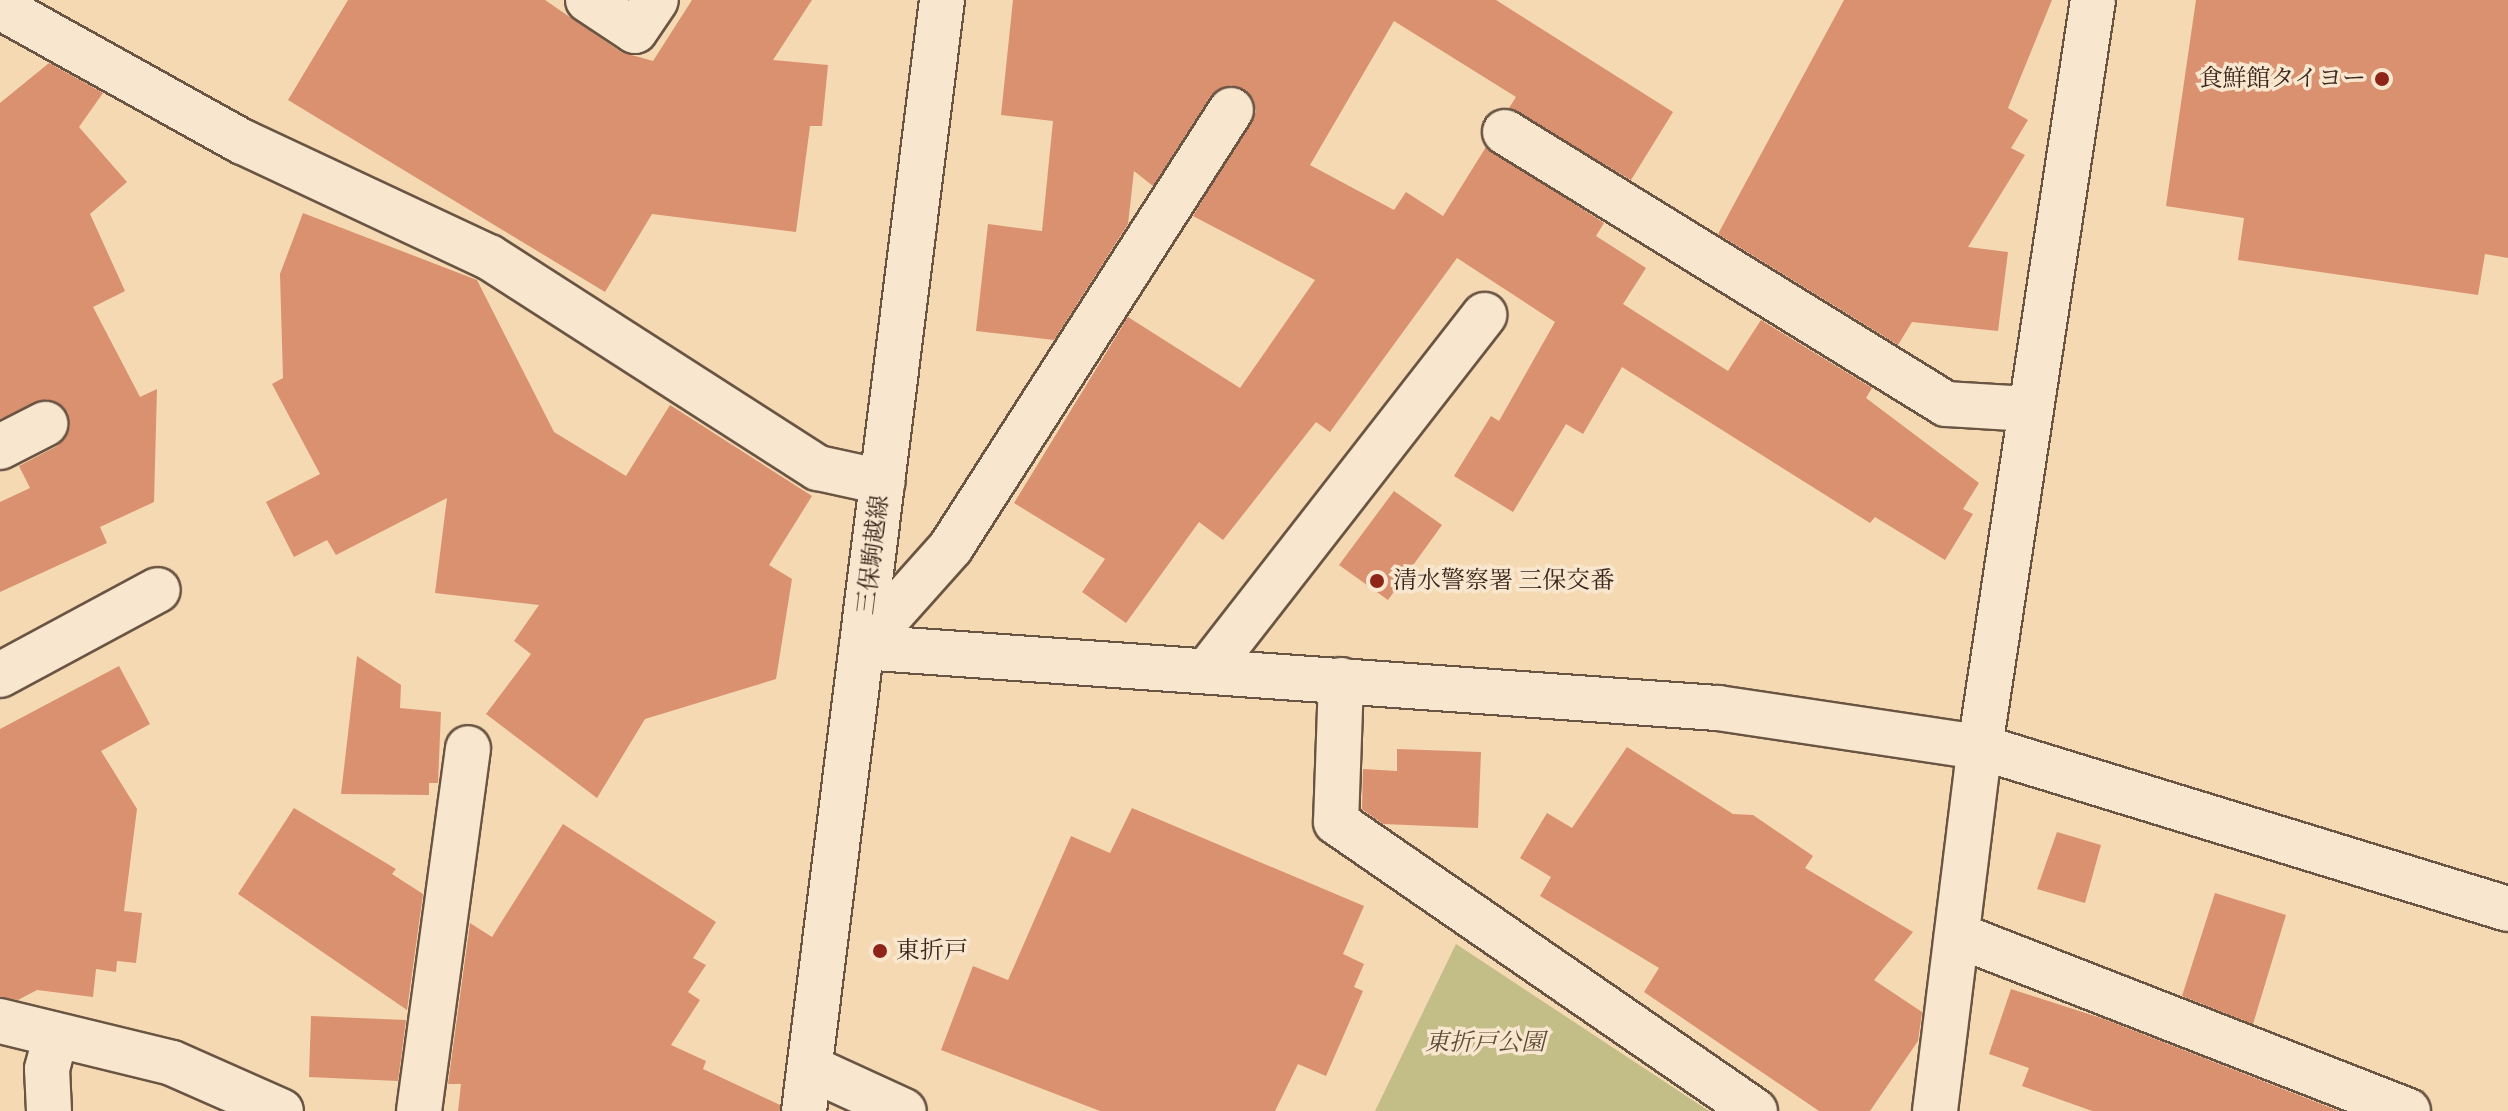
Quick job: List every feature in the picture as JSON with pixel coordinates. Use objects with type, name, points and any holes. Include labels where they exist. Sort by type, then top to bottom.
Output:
[{"type":"street","points":[[588,0],[635,31],[656,0]]},
{"type":"street","name":"三保駒越線","points":[[804,1111],[942,0]]},
{"type":"street","points":[[1935,1111],[1980,747],[2027,409],[2093,0]]},
{"type":"street","points":[[0,7],[243,142],[489,257],[818,468],[882,482]]},
{"type":"street","points":[[862,647],[951,547],[1231,110]]},
{"type":"street","points":[[1505,132],[1946,404],[2027,409]]},
{"type":"street","points":[[1208,670],[1484,315]]},
{"type":"street","points":[[0,447],[45,424]]},
{"type":"street","points":[[0,675],[158,590]]},
{"type":"street","points":[[862,647],[1718,708],[1980,747],[2508,909]]},
{"type":"street","points":[[1341,680],[1336,822],[1755,1111]]},
{"type":"street","points":[[419,1111],[468,748]]},
{"type":"street","points":[[1957,935],[2408,1111]]},
{"type":"street","points":[[0,1021],[172,1063],[219,1097],[281,1111]]},
{"type":"street","points":[[49,1111],[47,1069],[56,1035]]},
{"type":"street","points":[[810,1068],[904,1111]]},
{"type":"green space","name":"東折戸公園","points":[[1456,944],[1709,1111],[1375,1111]]},
{"type":"building","points":[[348,0],[545,0],[621,52],[653,61],[692,0],[812,0],[773,60],[828,65],[822,126],[810,126],[796,232],[652,214],[605,292],[288,100]]},
{"type":"building","points":[[1013,0],[1496,0],[1673,112],[1631,180],[1509,108],[1516,97],[1394,21],[1310,165],[1394,210],[1406,192],[1443,216],[1486,147],[1604,223],[1596,236],[1646,268],[1623,304],[1728,371],[1761,320],[1872,388],[1866,398],[1979,483],[1963,509],[1973,514],[1945,560],[1875,517],[1870,523],[1622,367],[1583,434],[1566,424],[1513,512],[1454,476],[1491,416],[1499,421],[1555,322],[1457,258],[1330,432],[1316,422],[1223,540],[1199,522],[1126,623],[1082,592],[1105,559],[1014,503],[1128,317],[1240,388],[1315,280],[1193,216],[1256,112],[1253,98],[1231,85],[1210,97],[1153,186],[1134,171],[1128,224],[1054,340],[976,331],[988,224],[1042,231],[1053,121],[1001,115]]},
{"type":"building","points":[[1844,0],[2052,0],[2008,108],[2028,120],[2011,148],[2025,155],[1968,247],[2008,252],[1998,331],[1912,322],[1898,345],[1718,234]]},
{"type":"building","points":[[2196,0],[2508,0],[2508,258],[2485,254],[2478,295],[2238,260],[2244,218],[2166,206]]},
{"type":"building","points":[[49,63],[103,93],[79,127],[127,182],[90,214],[125,291],[93,307],[140,397],[157,389],[154,502],[100,527],[107,543],[0,592],[0,502],[30,488],[19,466],[57,446],[70,426],[67,412],[47,399],[0,419],[0,103]]},
{"type":"building","points":[[303,213],[477,280],[554,432],[626,476],[670,405],[812,496],[769,565],[792,579],[776,679],[645,719],[597,798],[486,714],[531,654],[514,641],[539,605],[435,593],[447,498],[336,555],[327,540],[294,557],[266,502],[320,474],[272,384],[283,378],[280,274]]},
{"type":"building","points":[[1394,491],[1442,525],[1388,600],[1339,565]]},
{"type":"building","points":[[357,656],[401,685],[400,708],[441,712],[438,783],[429,783],[429,795],[341,794]]},
{"type":"building","points":[[119,666],[150,724],[101,751],[137,809],[124,911],[142,913],[136,963],[117,961],[116,972],[96,969],[93,997],[37,990],[18,1000],[0,997],[0,729]]},
{"type":"building","points":[[1627,747],[1733,814],[1753,815],[1813,856],[1805,868],[1913,932],[1874,980],[1922,1012],[1918,1041],[1870,1111],[1819,1111],[1644,992],[1659,968],[1540,896],[1551,877],[1520,858],[1547,813],[1572,828]]},
{"type":"building","points":[[1397,749],[1481,752],[1478,828],[1383,824],[1362,809],[1363,769],[1397,771]]},
{"type":"building","points":[[294,808],[396,869],[392,874],[423,894],[407,1010],[238,894]]},
{"type":"building","points":[[1132,808],[1364,906],[1343,954],[1364,964],[1354,987],[1363,991],[1326,1076],[1298,1064],[1275,1111],[1100,1111],[941,1050],[973,966],[1008,980],[1071,836],[1110,853]]},
{"type":"building","points":[[563,824],[716,922],[693,958],[706,965],[688,992],[700,1000],[671,1045],[706,1061],[703,1069],[780,1105],[780,1111],[458,1111],[461,1084],[448,1084],[470,923],[492,937]]},
{"type":"building","points":[[2057,832],[2101,845],[2085,903],[2037,889]]},
{"type":"building","points":[[2215,893],[2286,915],[2253,1024],[2182,996]]},
{"type":"building","points":[[2011,989],[2104,1019],[2339,1111],[2092,1111],[2022,1086],[2029,1068],[1989,1054]]},
{"type":"building","points":[[311,1016],[406,1020],[398,1081],[309,1077]]},
{"type":"place","name":"食鮮館タイヨー","points":[[2382,79]]},
{"type":"place","name":"清水警察署 三保交番","points":[[1377,581]]},
{"type":"place","name":"東折戸","points":[[880,951]]}]
